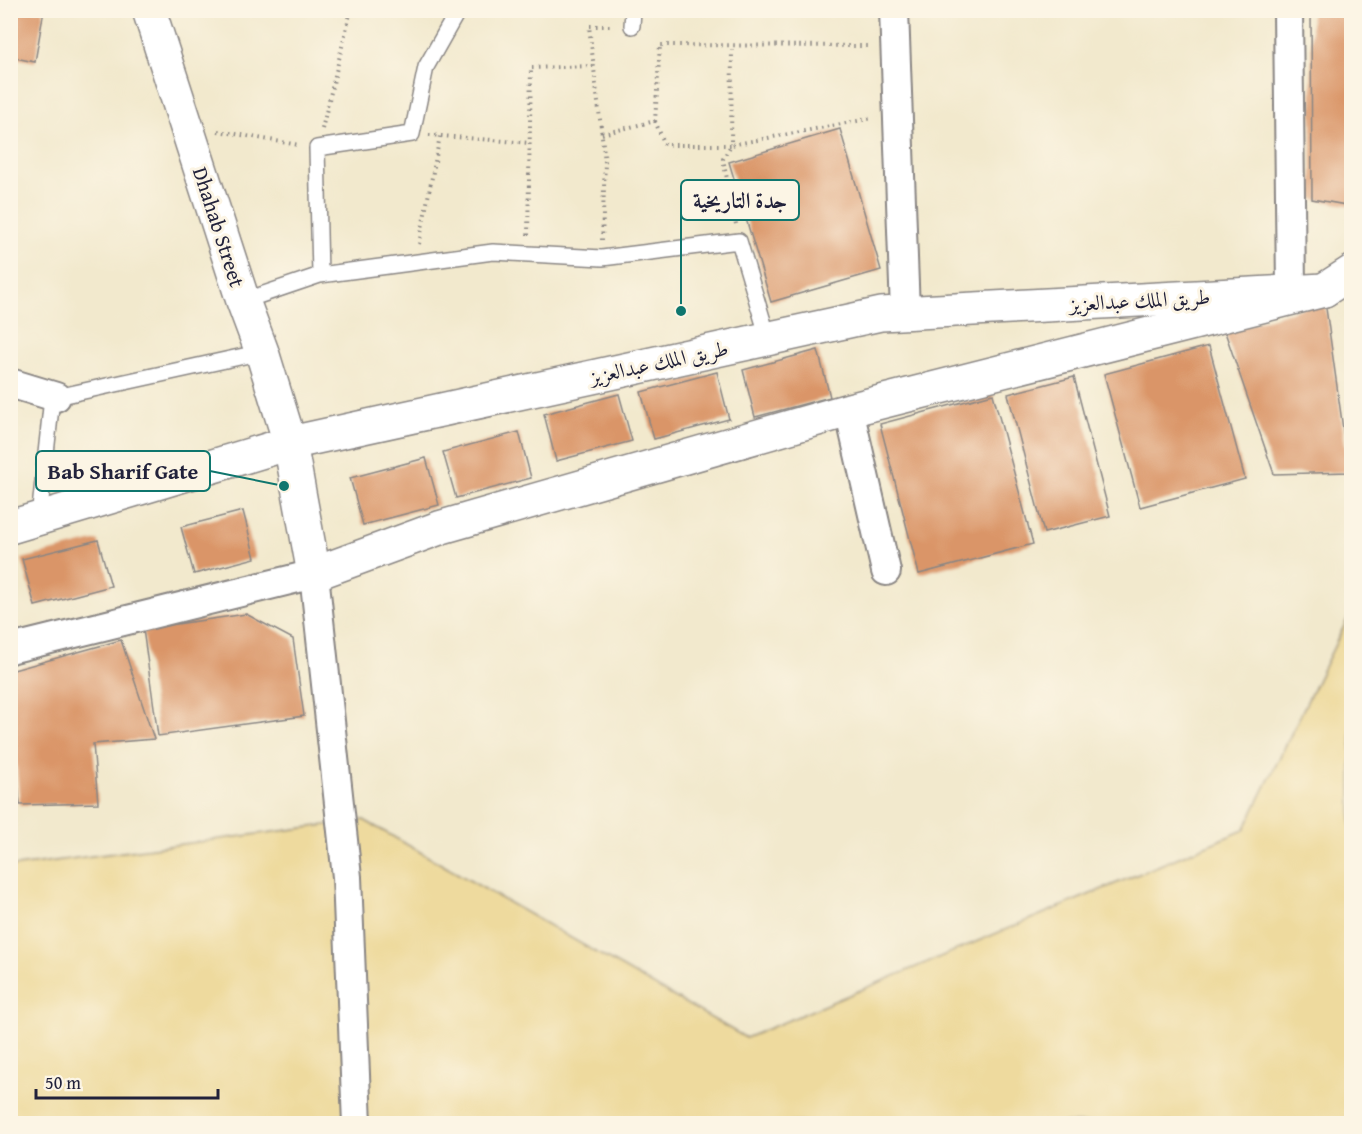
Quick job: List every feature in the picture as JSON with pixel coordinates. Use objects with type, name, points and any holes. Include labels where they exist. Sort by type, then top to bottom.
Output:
[{"type":"main road","name":"Dhahab Street","points":[[148,10],[290,443],[314,574]]},
{"type":"main road","points":[[314,574],[442,526],[849,410],[1323,290],[1352,272]]},
{"type":"main road","name":"طريق الملك عبدالعزيز","points":[[25,522],[290,443],[881,314],[1323,290]]},
{"type":"street","points":[[894,10],[905,312]]},
{"type":"street","points":[[1288,10],[1291,291]]},
{"type":"street","points":[[10,383],[56,397]]},
{"type":"street","points":[[849,410],[886,571]]},
{"type":"street","points":[[10,649],[314,574],[347,877],[357,1124]]},
{"type":"lane","points":[[320,275],[317,148],[412,134],[426,67],[456,14],[456,10]]},
{"type":"lane","points":[[243,302],[320,275],[493,252],[602,258],[739,241],[768,338]]},
{"type":"lane","points":[[25,522],[52,398],[262,352]]},
{"type":"path","points":[[186,126],[317,148],[351,10]]},
{"type":"path","points":[[602,258],[605,162],[589,26],[632,18]]},
{"type":"path","points":[[896,46],[660,45],[655,121],[664,145],[731,145],[898,114]]},
{"type":"path","points":[[732,46],[731,145],[723,159],[739,241]]},
{"type":"path","points":[[528,254],[531,68],[593,66]]},
{"type":"path","points":[[602,134],[655,121]]},
{"type":"path","points":[[412,134],[530,143]]},
{"type":"path","points":[[416,263],[440,136]]},
{"type":"sand","points":[[1351,612],[1351,1123],[11,1123],[10,867],[364,820],[746,1038],[1244,830]]},
{"type":"building","points":[[10,10],[44,10],[35,62],[10,57]]},
{"type":"building","points":[[1311,10],[1352,10],[1352,206],[1312,199]]},
{"type":"building","points":[[840,129],[881,270],[771,302],[729,162]]},
{"type":"building","points":[[1325,301],[1349,472],[1274,474],[1225,332]]},
{"type":"building","points":[[1209,346],[1245,479],[1140,507],[1104,374]]},
{"type":"building","points":[[818,350],[830,397],[755,417],[743,370]]},
{"type":"building","points":[[717,372],[729,419],[654,439],[641,392]]},
{"type":"building","points":[[1074,377],[1110,516],[1044,533],[1008,394]]},
{"type":"building","points":[[619,394],[632,441],[556,461],[544,414]]},
{"type":"building","points":[[993,394],[1033,544],[919,574],[880,424]]},
{"type":"building","points":[[519,432],[531,478],[456,498],[443,452]]},
{"type":"building","points":[[426,458],[439,505],[363,525],[350,478]]},
{"type":"building","points":[[243,511],[255,558],[194,574],[181,527]]},
{"type":"building","points":[[98,540],[111,586],[35,606],[22,559]]},
{"type":"building","points":[[246,614],[293,639],[304,716],[158,736],[143,629]]},
{"type":"building","points":[[121,640],[154,739],[93,744],[98,803],[20,805],[10,698],[10,671]]},
{"type":"place","name":"جدة التاريخية","points":[[681,311]]},
{"type":"place","name":"Bab Sharif Gate","points":[[284,486]]}]
